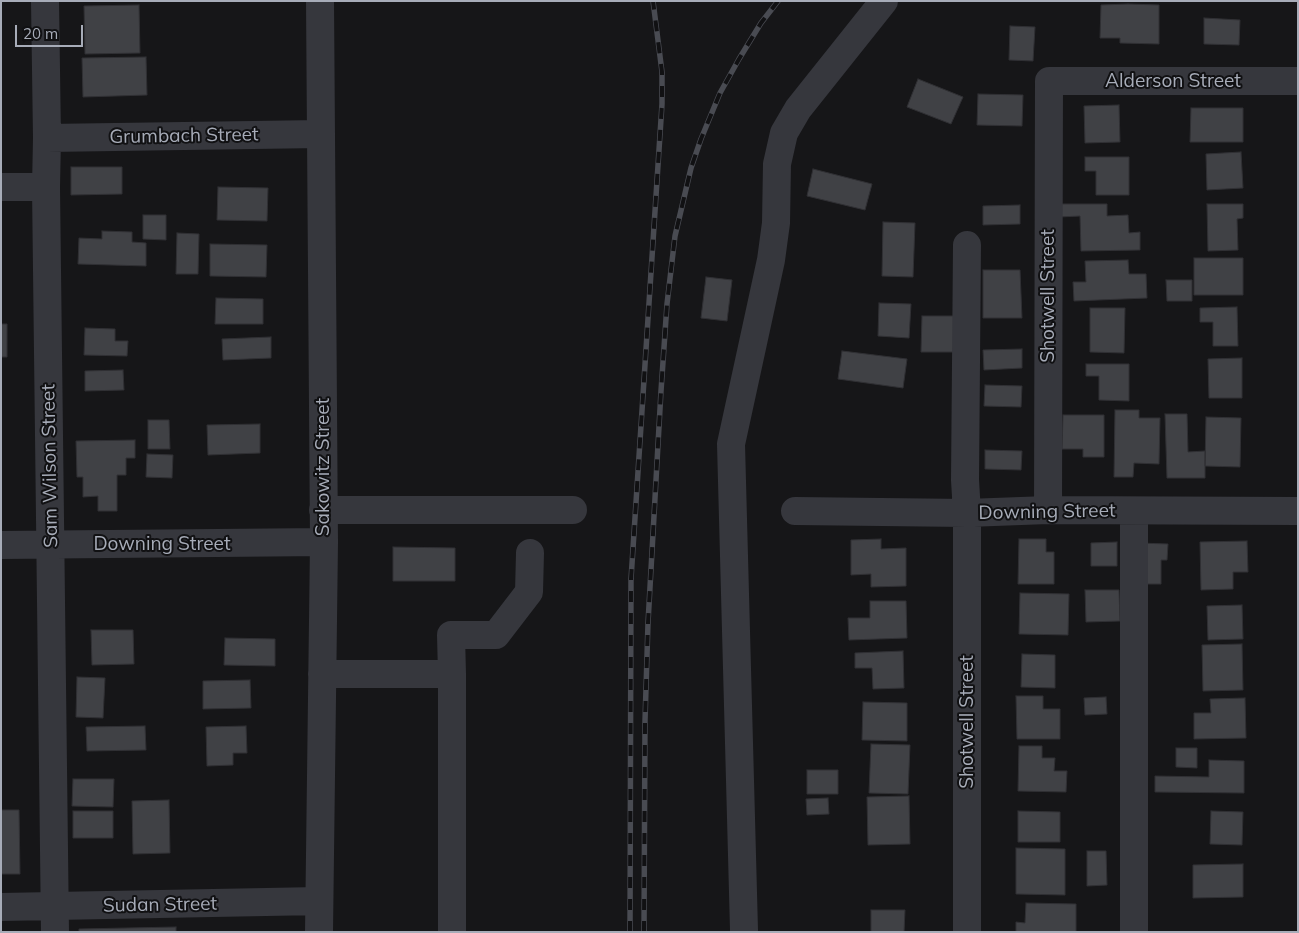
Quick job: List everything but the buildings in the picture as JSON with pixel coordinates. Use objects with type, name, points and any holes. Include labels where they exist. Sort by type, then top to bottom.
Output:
[{"type":"street","name":"Sam Wilson Street","points":[[45,1],[55,919]]},
{"type":"street","name":"Sakowitz Street","points":[[319,932],[324,542],[320,1]]},
{"type":"street","points":[[744,930],[731,444],[772,260],[776,223],[777,164],[784,133],[798,109],[884,1]]},
{"type":"street","name":"Alderson Street","points":[[1049,81],[1298,81]]},
{"type":"street","name":"Shotwell Street","points":[[1048,510],[1049,81]]},
{"type":"street","name":"Grumbach Street","points":[[47,138],[321,134]]},
{"type":"street","points":[[1,187],[46,187]]},
{"type":"street","name":"Shotwell Street","points":[[967,244],[965,480],[967,513],[967,932]]},
{"type":"street","points":[[323,510],[573,510]]},
{"type":"street","name":"Downing Street","points":[[795,511],[967,513],[1048,510],[1298,511]]},
{"type":"street","points":[[1134,511],[1134,932]]},
{"type":"street","name":"Downing Street","points":[[1,545],[324,542]]},
{"type":"street","points":[[452,932],[451,635],[496,635],[529,592],[530,553]]},
{"type":"street","points":[[322,674],[452,674]]},
{"type":"street","name":"Sudan Street","points":[[1,907],[55,919],[319,902]]},
{"type":"railway","points":[[630,932],[631,579],[662,104],[662,72],[653,1]]},
{"type":"railway","points":[[644,932],[645,721],[648,623],[667,304],[675,236],[691,168],[720,93],[761,23],[778,1]]}]
